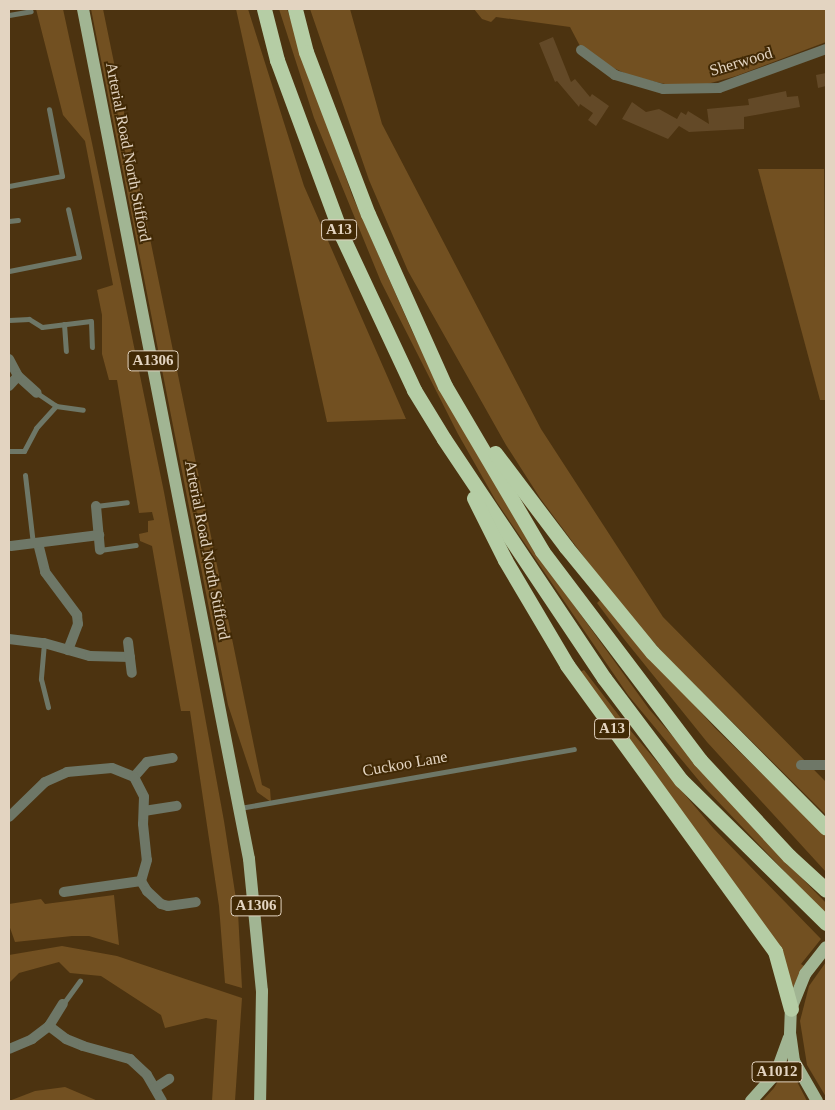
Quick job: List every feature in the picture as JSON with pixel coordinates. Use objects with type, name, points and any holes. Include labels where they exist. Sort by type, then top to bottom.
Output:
[{"type":"highway","name":"A13","points":[[264,9],[277,60],[342,236],[414,390],[444,439],[604,678],[681,780],[826,922]]},
{"type":"highway","name":"A13","points":[[295,9],[306,52],[368,214],[445,386],[542,551],[619,657],[700,760],[789,856],[826,890]]},
{"type":"highway","name":"A13","points":[[445,386],[566,547],[652,652],[826,828]]},
{"type":"highway","name":"A13","points":[[444,439],[505,560],[567,665],[775,951],[791,1009]]},
{"type":"main road","name":"Arterial Road North Stifford","points":[[83,9],[240,808],[259,936],[263,1014],[260,1101]]},
{"type":"main road","points":[[817,1101],[797,1069],[790,1034],[791,1009],[812,963],[826,947]]},
{"type":"main road","name":"A1012","points":[[751,1101],[776,1073],[790,1034]]},
{"type":"street","name":"Sherwood","points":[[581,50],[615,75],[663,89],[719,88],[826,49]]},
{"type":"street","points":[[9,359],[18,376],[37,393]]},
{"type":"street","points":[[9,386],[18,376]]},
{"type":"street","points":[[96,506],[100,550]]},
{"type":"street","points":[[10,546],[99,535]]},
{"type":"street","points":[[36,544],[45,572],[78,619],[68,650]]},
{"type":"street","points":[[9,639],[44,643],[90,656],[130,657]]},
{"type":"street","points":[[128,642],[132,673]]},
{"type":"street","points":[[134,777],[148,762],[173,758]]},
{"type":"street","points":[[802,765],[826,764]]},
{"type":"street","points":[[9,817],[45,782],[67,772],[112,768],[134,777],[144,797],[147,860],[141,881],[146,891],[161,904],[168,906],[196,902]]},
{"type":"street","points":[[144,811],[177,806]]},
{"type":"street","points":[[64,892],[141,881]]},
{"type":"street","points":[[9,1049],[32,1038],[49,1026],[63,1004]]},
{"type":"street","points":[[49,1026],[66,1039],[83,1046],[130,1059],[147,1075],[162,1101]]},
{"type":"street","points":[[155,1088],[169,1080]]},
{"type":"lane","points":[[9,15],[31,11]]},
{"type":"lane","points":[[9,186],[62,176],[49,109]]},
{"type":"lane","points":[[9,271],[79,257],[68,209]]},
{"type":"lane","points":[[9,221],[18,220]]},
{"type":"lane","points":[[9,320],[29,319],[42,327],[91,321],[92,347]]},
{"type":"lane","points":[[64,324],[66,351]]},
{"type":"lane","points":[[37,393],[56,406],[83,410]]},
{"type":"lane","points":[[9,451],[24,451],[36,428],[56,406]]},
{"type":"lane","points":[[25,475],[36,544]]},
{"type":"lane","points":[[96,506],[128,502]]},
{"type":"lane","points":[[100,550],[136,545]]},
{"type":"lane","points":[[44,643],[41,679],[48,707]]},
{"type":"lane","name":"Cuckoo Lane","points":[[240,808],[574,749]]},
{"type":"lane","points":[[63,1004],[80,980]]},
{"type":"shaded area","points":[[36,9],[63,9],[92,143],[164,492],[224,821],[238,912],[242,988],[225,983],[219,906],[190,711],[181,711],[152,546],[140,541],[139,534],[148,532],[148,521],[154,520],[152,512],[139,513],[117,380],[109,380],[102,354],[102,315],[97,290],[113,285],[85,141],[63,115]]},
{"type":"shaded area","points":[[91,9],[103,9],[262,785],[270,789],[271,802],[257,792],[228,705]]},
{"type":"shaded area","points":[[236,9],[248,9],[304,186],[406,419],[327,422]]},
{"type":"shaded area","points":[[279,9],[287,9],[352,195],[412,331],[436,379],[552,575],[649,709],[754,829],[826,903],[826,915],[705,788],[628,695],[496,501],[458,434],[381,282],[314,118]]},
{"type":"shaded area","points":[[310,9],[350,9],[382,124],[541,429],[663,617],[826,782],[826,815],[665,655],[616,600],[540,498],[506,445],[408,271],[369,180]]},
{"type":"shaded area","points":[[474,9],[826,9],[826,42],[736,76],[700,86],[665,84],[631,76],[607,65],[580,46],[570,27],[496,17],[491,22],[482,19]]},
{"type":"shaded area","points":[[758,169],[824,169],[826,400],[820,400]]},
{"type":"shaded area","points":[[600,600],[715,728],[826,836],[826,872],[707,742],[624,639],[597,603]]},
{"type":"shaded area","points":[[584,670],[630,730],[714,829],[821,939],[801,964],[804,966],[792,989],[782,953],[580,672]]},
{"type":"shaded area","points":[[114,895],[119,945],[89,936],[15,942],[9,925],[9,904],[41,899],[45,904]]},
{"type":"shaded area","points":[[62,946],[117,956],[242,998],[235,1101],[212,1101],[217,1020],[206,1018],[165,1028],[161,1015],[101,976],[70,973],[59,962],[19,973],[9,983],[9,955]]},
{"type":"shaded area","points":[[826,962],[826,1097],[807,1065],[800,1021],[809,986]]},
{"type":"shaded area","points":[[788,1064],[807,1101],[762,1101],[774,1088]]},
{"type":"shaded area","points":[[65,1087],[98,1101],[9,1101],[35,1091]]},
{"type":"building","points":[[553,37],[571,82],[575,79],[590,97],[592,94],[609,106],[596,126],[588,120],[593,113],[580,104],[579,107],[557,81],[555,82],[539,43]]},
{"type":"building","points":[[826,73],[826,86],[818,88],[816,75]]},
{"type":"building","points":[[786,91],[787,97],[798,96],[800,107],[744,117],[744,129],[689,132],[679,126],[668,139],[622,119],[632,102],[646,112],[659,109],[677,119],[681,112],[686,115],[688,111],[709,124],[707,109],[749,105],[748,99]]}]
